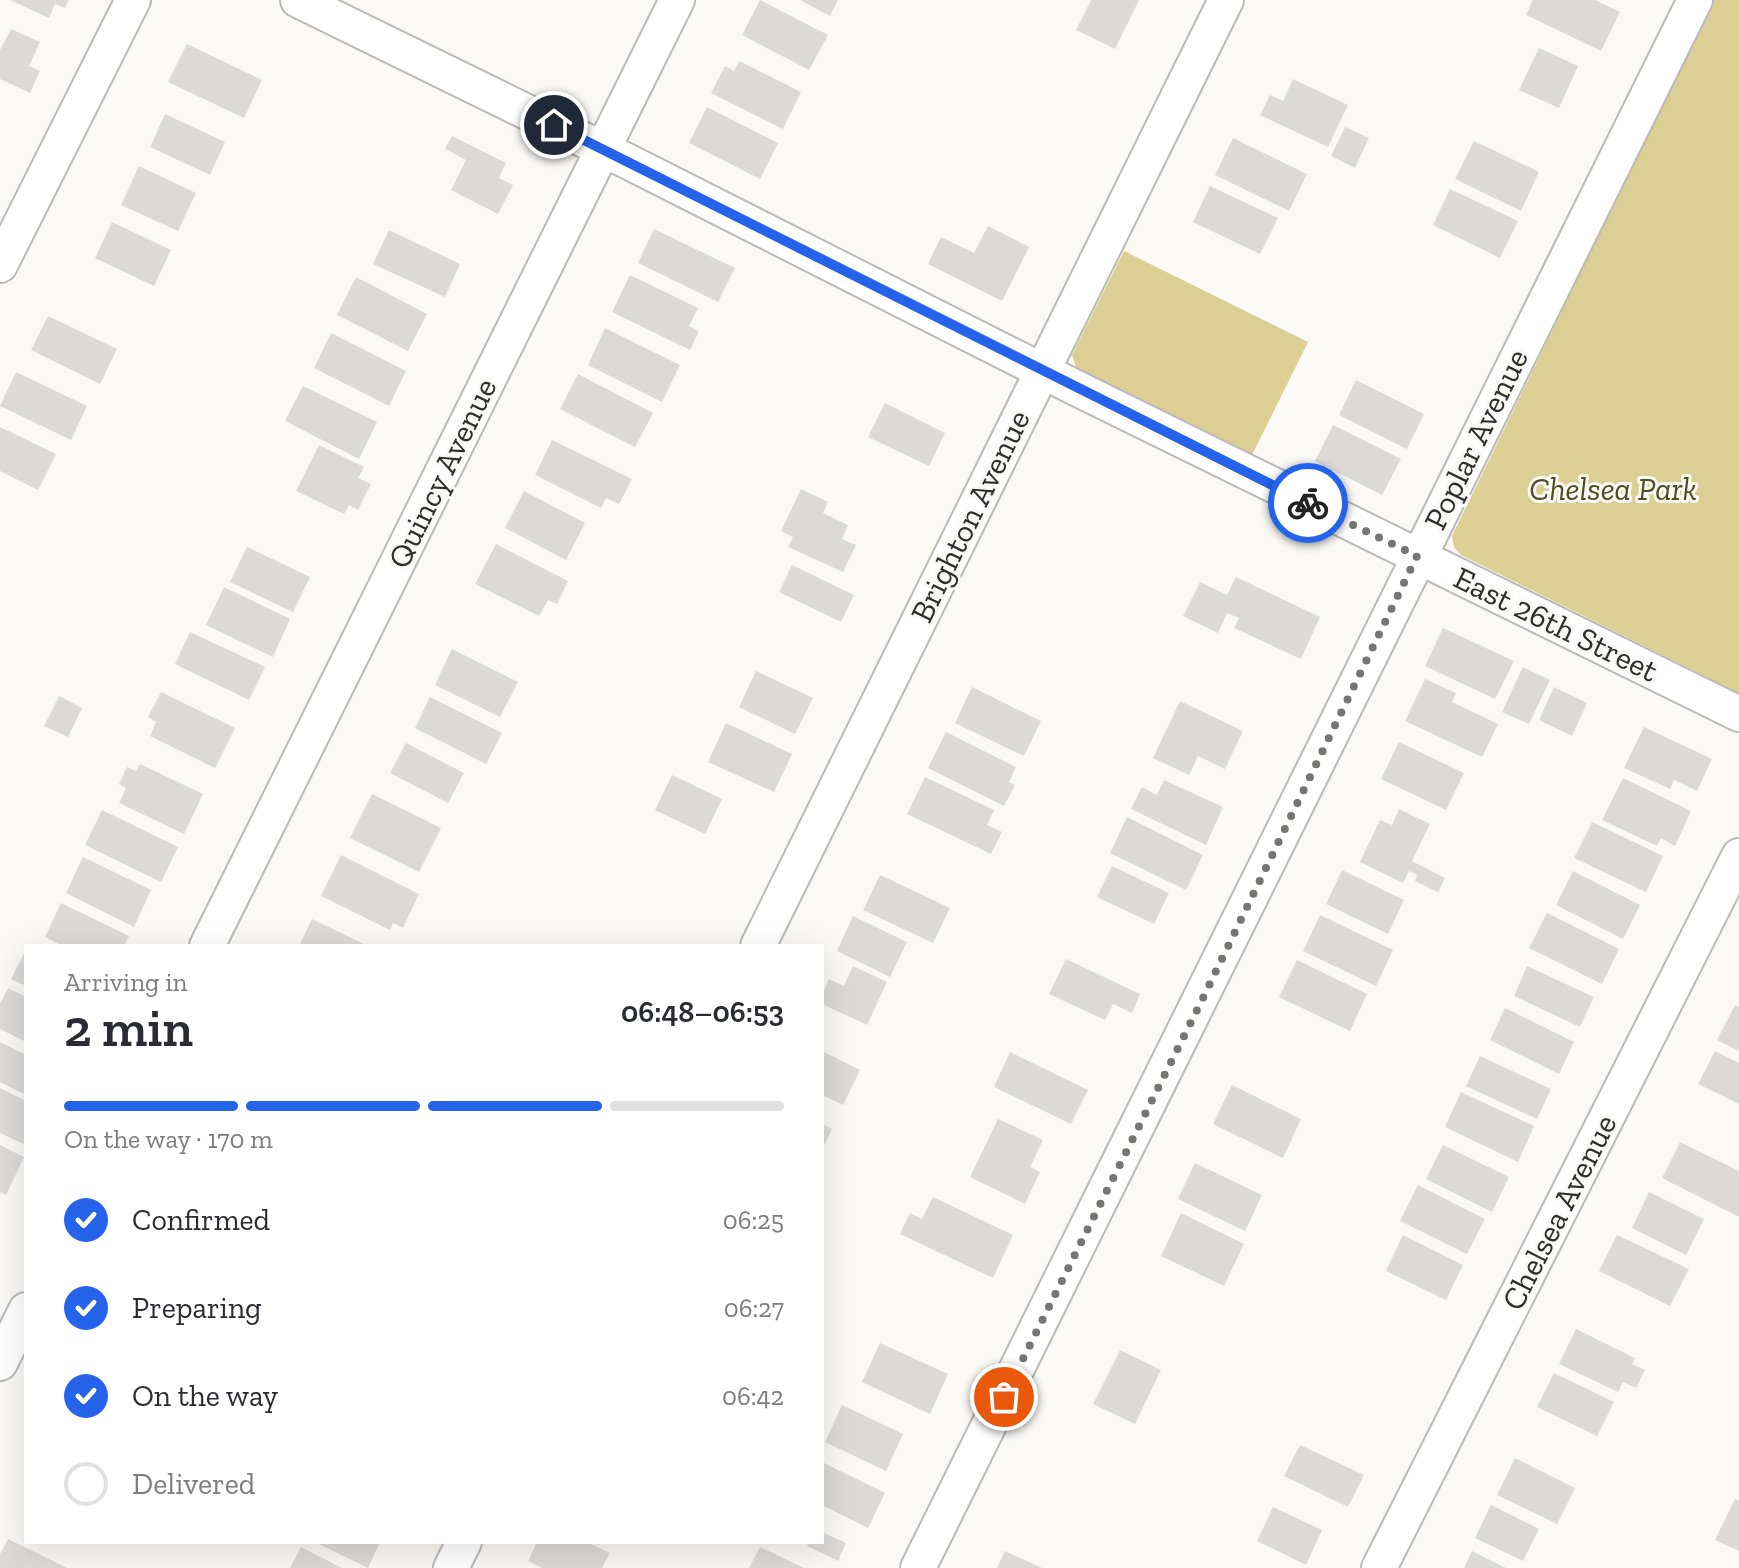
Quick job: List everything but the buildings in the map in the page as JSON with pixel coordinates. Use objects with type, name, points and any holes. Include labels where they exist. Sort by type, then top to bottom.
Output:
[{"type":"street","points":[[0,265],[133,0]]},
{"type":"street","name":"East 26th Street","points":[[298,0],[604,150],[1041,371],[1739,714]]},
{"type":"street","name":"Quincy Avenue","points":[[208,944],[677,0]]},
{"type":"street","name":"Brighton Avenue","points":[[759,944],[1226,0]]},
{"type":"street","name":"Poplar Avenue","points":[[918,1568],[1695,0]]},
{"type":"street","name":"Chelsea Avenue","points":[[1379,1568],[1739,856]]},
{"type":"street","points":[[0,1363],[24,1314]]},
{"type":"street","points":[[451,1568],[463,1544]]},
{"type":"green space","name":"Chelsea Park","points":[[1714,0],[1739,0],[1739,693],[1461,555],[1454,547],[1452,536]]},
{"type":"green space","points":[[1124,251],[1308,342],[1251,457],[1078,372],[1072,355]]},
{"type":"way so far","points":[[1004,1397],[1203,998],[1417,556],[1308,503]]},
{"type":"route","points":[[554,125],[1308,503]]}]
